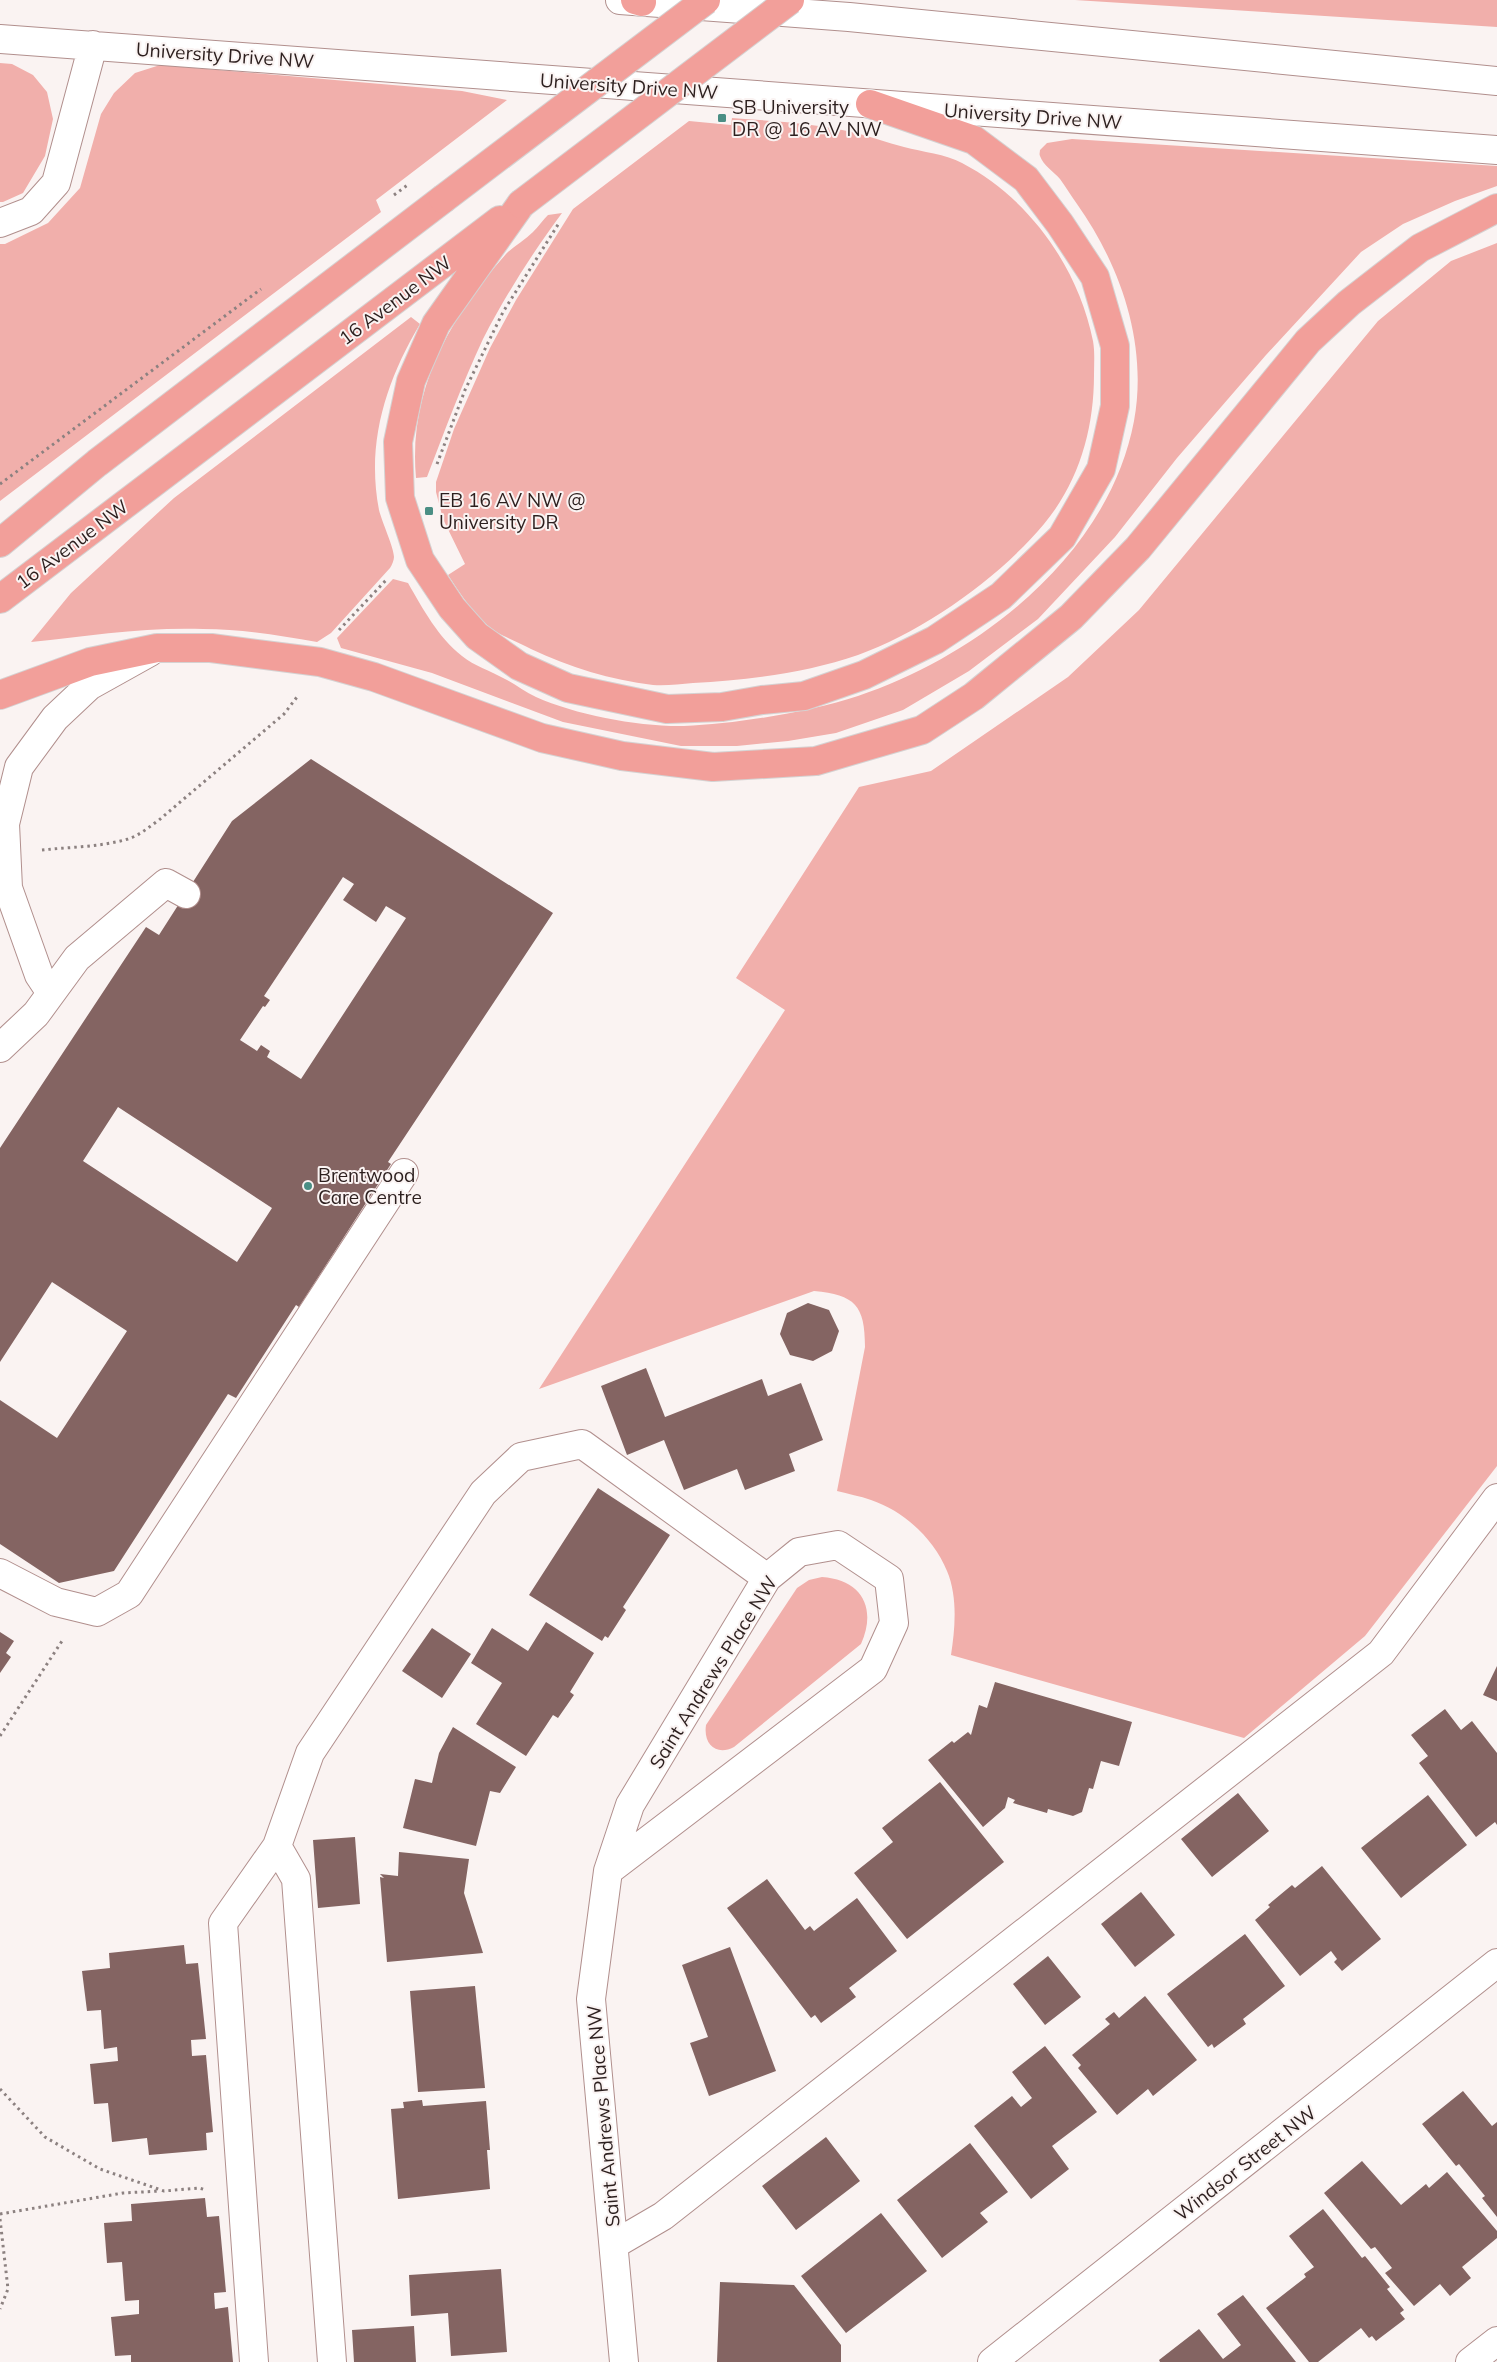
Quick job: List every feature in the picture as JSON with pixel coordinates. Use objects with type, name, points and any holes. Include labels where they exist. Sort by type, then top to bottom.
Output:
[{"type":"highway","points":[[0,543],[97,463],[706,0]]},
{"type":"highway","name":"16 Avenue NW","points":[[0,600],[790,0]]},
{"type":"highway","points":[[521,204],[436,324],[411,381],[398,442],[400,498],[420,560],[452,608],[477,636],[519,666],[568,688],[667,709],[722,707],[762,700],[804,696],[864,675],[935,640],[1001,596],[1062,537],[1102,469],[1115,406],[1116,346],[1095,277],[1060,224],[1026,179],[974,140],[870,104]]},
{"type":"highway","points":[[0,695],[90,662],[157,648],[211,648],[320,662],[374,677],[542,738],[622,756],[713,767],[816,761],[922,730],[980,691],[1071,617],[1138,548],[1308,341],[1349,303],[1420,248],[1497,208]]},
{"type":"street","points":[[632,1],[849,16],[1497,81]]},
{"type":"street","name":"University Drive NW","points":[[0,39],[1497,150]]},
{"type":"street","points":[[0,223],[31,211],[56,183],[93,46]]},
{"type":"street","points":[[51,993],[39,975],[8,888],[6,824],[19,767],[55,718],[89,686],[157,648]]},
{"type":"street","points":[[0,1048],[36,1014],[77,958],[166,883],[186,894]]},
{"type":"street","points":[[0,1574],[56,1602],[97,1612],[129,1594],[404,1174]]},
{"type":"street","points":[[254,2362],[223,1923],[277,1846],[310,1753],[483,1492],[520,1458],[582,1444],[767,1578]]},
{"type":"street","points":[[615,2244],[663,2216],[1381,1653],[1497,1498]]},
{"type":"street","name":"Saint Andrews Place NW","points":[[608,1871],[873,1669],[894,1622],[889,1579],[838,1545],[799,1552],[767,1578],[630,1804],[608,1871],[591,2000],[615,2244],[624,2362]]},
{"type":"street","points":[[277,1846],[296,1879],[332,2362]]},
{"type":"street","name":"Windsor Street NW","points":[[992,2362],[1497,1963]]},
{"type":"street","points":[[1470,2362],[1497,2340]]},
{"type":"path","points":[[434,473],[465,390],[503,312],[560,222]]},
{"type":"path","points":[[338,632],[394,574]]},
{"type":"path","points":[[37,851],[111,842],[129,838],[142,832],[159,820],[284,714],[300,691]]},
{"type":"path","points":[[0,1736],[82,1609]]},
{"type":"path","points":[[0,2089],[45,2137],[100,2169],[164,2191]]},
{"type":"path","points":[[0,2214],[123,2194],[199,2188],[243,2203]]},
{"type":"path","points":[[0,2219],[8,2290],[0,2309]]},
{"type":"shaded area","points":[[1075,0],[1497,0],[1497,27]]},
{"type":"shaded area","points":[[0,63],[12,64],[33,75],[47,92],[53,119],[45,156],[23,193],[3,202],[0,202]]},
{"type":"shaded area","points":[[160,65],[462,91],[507,100],[376,200],[381,212],[0,501],[0,244],[5,244],[48,223],[80,188],[101,114],[114,93],[135,73]]},
{"type":"shaded area","points":[[732,118],[822,126],[941,155],[962,163],[1009,195],[1047,237],[1063,261],[1076,287],[1086,314],[1094,349],[1091,415],[1082,454],[1075,473],[1067,491],[1044,524],[1026,544],[983,583],[959,601],[909,632],[858,655],[818,667],[777,675],[663,685],[637,683],[590,672],[545,656],[499,634],[481,619],[463,598],[448,575],[465,564],[443,519],[436,492],[436,482],[454,429],[490,348],[516,300],[573,209],[689,121],[731,125]]},
{"type":"shaded area","points":[[1072,139],[1497,166],[1497,186],[1455,201],[1403,224],[1361,252],[1266,355],[1177,458],[1115,537],[1038,619],[969,671],[903,710],[836,733],[788,741],[737,746],[681,746],[563,722],[432,673],[341,648],[337,638],[393,579],[408,583],[438,631],[462,656],[532,695],[570,709],[608,719],[667,726],[684,726],[726,723],[772,716],[839,702],[858,696],[904,678],[949,654],[992,626],[1032,593],[1068,556],[1097,514],[1120,469],[1134,421],[1137,364],[1134,335],[1118,280],[1093,228],[1060,179],[1041,159],[1040,155],[1040,150],[1047,143]]},
{"type":"shaded area","points":[[562,213],[520,274],[483,339],[427,477],[416,478],[415,446],[419,415],[426,386],[437,357],[451,330],[467,303],[506,254],[530,235],[548,215]]},
{"type":"shaded area","points":[[1497,243],[1497,1466],[1365,1636],[1244,1738],[951,1655],[954,1635],[953,1591],[947,1571],[934,1548],[917,1528],[895,1511],[871,1500],[837,1491],[865,1347],[863,1321],[860,1312],[848,1299],[814,1291],[539,1389],[785,1010],[736,978],[859,787],[931,771],[1068,677],[1139,610],[1378,321],[1451,261]]},
{"type":"shaded area","points":[[411,317],[420,324],[397,368],[389,390],[377,437],[375,461],[379,510],[392,548],[394,560],[390,568],[331,633],[317,642],[232,630],[160,629],[31,642],[71,593],[174,498]]},
{"type":"shaded area","points":[[822,1577],[836,1579],[847,1584],[863,1598],[867,1619],[866,1631],[861,1644],[734,1747],[722,1750],[712,1747],[707,1738],[706,1725],[797,1588],[809,1580]]},
{"type":"building","name":"Brentwood Care Centre","points":[[311,759],[553,913],[388,1162],[391,1164],[299,1307],[296,1305],[236,1398],[228,1394],[114,1571],[59,1583],[0,1544],[0,1400],[57,1438],[127,1331],[52,1282],[0,1362],[0,1148],[146,927],[159,935],[232,821]],"holes":[[[343,877],[354,884],[343,900],[376,922],[386,906],[406,918],[301,1079],[267,1057],[270,1051],[261,1045],[257,1051],[240,1040],[263,1006],[265,1007],[270,1000],[264,996]],[[118,1107],[272,1208],[237,1262],[83,1161]]]},
{"type":"building","points":[[808,1303],[829,1310],[839,1331],[832,1351],[813,1361],[790,1355],[780,1334],[787,1313]]},
{"type":"building","points":[[646,1368],[665,1417],[762,1379],[768,1396],[801,1383],[823,1440],[789,1454],[795,1471],[745,1490],[737,1469],[684,1490],[664,1440],[627,1455],[601,1386]]},
{"type":"building","points":[[598,1488],[670,1535],[623,1607],[626,1610],[608,1638],[605,1636],[602,1641],[529,1595]]},
{"type":"building","points":[[546,1622],[594,1653],[570,1692],[574,1695],[558,1718],[553,1715],[526,1756],[476,1724],[502,1683],[471,1663],[492,1628],[528,1651]]},
{"type":"building","points":[[432,1628],[471,1654],[442,1698],[402,1671]]},
{"type":"building","points":[[0,1632],[14,1641],[6,1653],[11,1657],[0,1673]]},
{"type":"building","points":[[1497,1666],[1497,1701],[1483,1695]]},
{"type":"building","points":[[995,1682],[1132,1722],[1119,1766],[1101,1761],[1093,1789],[1089,1788],[1082,1812],[1073,1816],[1048,1809],[1047,1813],[1013,1803],[1015,1800],[1008,1797],[1005,1808],[983,1827],[928,1760],[952,1741],[954,1743],[968,1732],[971,1735],[979,1705],[987,1708]]},
{"type":"building","points":[[1445,1709],[1461,1730],[1472,1721],[1497,1753],[1497,1825],[1495,1822],[1476,1837],[1419,1763],[1428,1756],[1411,1735]]},
{"type":"building","points":[[453,1727],[516,1767],[500,1793],[490,1791],[476,1846],[403,1828],[415,1779],[432,1783],[439,1753]]},
{"type":"building","points":[[940,1782],[1004,1862],[907,1939],[854,1873],[893,1842],[882,1828]]},
{"type":"building","points":[[1238,1793],[1269,1831],[1212,1877],[1181,1839]]},
{"type":"building","points":[[1428,1795],[1467,1845],[1401,1898],[1361,1848]]},
{"type":"building","points":[[355,1837],[360,1904],[318,1908],[313,1840]]},
{"type":"building","points":[[399,1852],[469,1859],[464,1893],[483,1953],[387,1962],[380,1877],[384,1878],[380,1874],[398,1876]]},
{"type":"building","points":[[1322,1866],[1381,1939],[1342,1971],[1334,1962],[1337,1959],[1331,1951],[1300,1976],[1255,1920],[1270,1907],[1268,1905],[1292,1885],[1295,1888]]},
{"type":"building","points":[[767,1879],[805,1930],[810,1926],[814,1931],[857,1898],[897,1951],[849,1988],[856,1997],[821,2023],[815,2015],[811,2018],[727,1908]]},
{"type":"building","points":[[1141,1892],[1175,1935],[1135,1967],[1101,1924]]},
{"type":"building","points":[[1245,1934],[1285,1986],[1243,2019],[1246,2024],[1214,2048],[1212,2044],[1208,2047],[1167,1994]]},
{"type":"building","points":[[184,1945],[186,1964],[198,1963],[206,2039],[191,2040],[192,2056],[206,2055],[213,2132],[206,2133],[207,2150],[149,2155],[147,2138],[112,2142],[108,2103],[94,2104],[90,2064],[118,2061],[117,2047],[104,2049],[101,2010],[87,2011],[82,1971],[110,1968],[109,1953]]},
{"type":"building","points":[[730,1947],[776,2071],[709,2096],[690,2043],[708,2037],[682,1965]]},
{"type":"building","points":[[1048,1956],[1081,1997],[1045,2025],[1013,1984]]},
{"type":"building","points":[[475,1986],[485,2088],[418,2092],[410,1991]]},
{"type":"building","points":[[1145,1996],[1197,2060],[1153,2096],[1148,2089],[1117,2115],[1078,2068],[1081,2065],[1072,2055],[1110,2024],[1105,2019],[1114,2012],[1119,2018]]},
{"type":"building","points":[[1045,2046],[1097,2112],[1052,2146],[1069,2169],[1031,2199],[974,2126],[1012,2096],[1021,2107],[1032,2098],[1012,2072]]},
{"type":"building","points":[[1463,2091],[1492,2126],[1497,2122],[1497,2217],[1482,2198],[1485,2196],[1459,2164],[1456,2166],[1422,2124]]},
{"type":"building","points":[[422,2100],[423,2106],[486,2101],[490,2150],[487,2150],[490,2189],[398,2199],[391,2109],[404,2108],[403,2102]]},
{"type":"building","points":[[826,2137],[860,2181],[796,2230],[762,2186]]},
{"type":"building","points":[[970,2143],[1008,2192],[980,2213],[988,2222],[942,2258],[897,2200]]},
{"type":"building","points":[[1362,2161],[1401,2205],[1426,2184],[1429,2188],[1447,2172],[1497,2231],[1497,2238],[1462,2267],[1471,2278],[1450,2296],[1440,2284],[1414,2306],[1385,2273],[1392,2268],[1375,2247],[1371,2249],[1324,2193]]},
{"type":"building","points":[[205,2198],[207,2217],[219,2216],[226,2292],[214,2293],[215,2309],[228,2307],[233,2362],[131,2362],[131,2355],[115,2356],[111,2317],[139,2314],[139,2300],[125,2301],[122,2262],[107,2263],[104,2223],[132,2221],[131,2204]]},
{"type":"building","points":[[1323,2209],[1362,2258],[1365,2256],[1390,2287],[1387,2289],[1404,2310],[1400,2313],[1405,2319],[1376,2341],[1372,2336],[1369,2338],[1361,2328],[1318,2362],[1309,2362],[1266,2308],[1306,2277],[1304,2274],[1314,2267],[1289,2236]]},
{"type":"building","points":[[881,2213],[927,2271],[846,2333],[801,2276]]},
{"type":"building","points":[[501,2269],[507,2352],[451,2356],[448,2313],[411,2316],[409,2275]]},
{"type":"building","points":[[720,2282],[794,2285],[841,2345],[841,2362],[717,2362]]},
{"type":"building","points":[[1243,2295],[1296,2362],[1160,2362],[1159,2360],[1199,2329],[1223,2359],[1241,2345],[1217,2314]]},
{"type":"building","points":[[414,2326],[416,2362],[354,2362],[352,2330]]},
{"type":"place","name":"SB University DR @ 16 AV NW","points":[[722,118]]},
{"type":"place","name":"EB 16 AV NW @ University DR","points":[[429,511]]},
{"type":"place","name":"Brentwood Care Centre","points":[[308,1186]]}]
